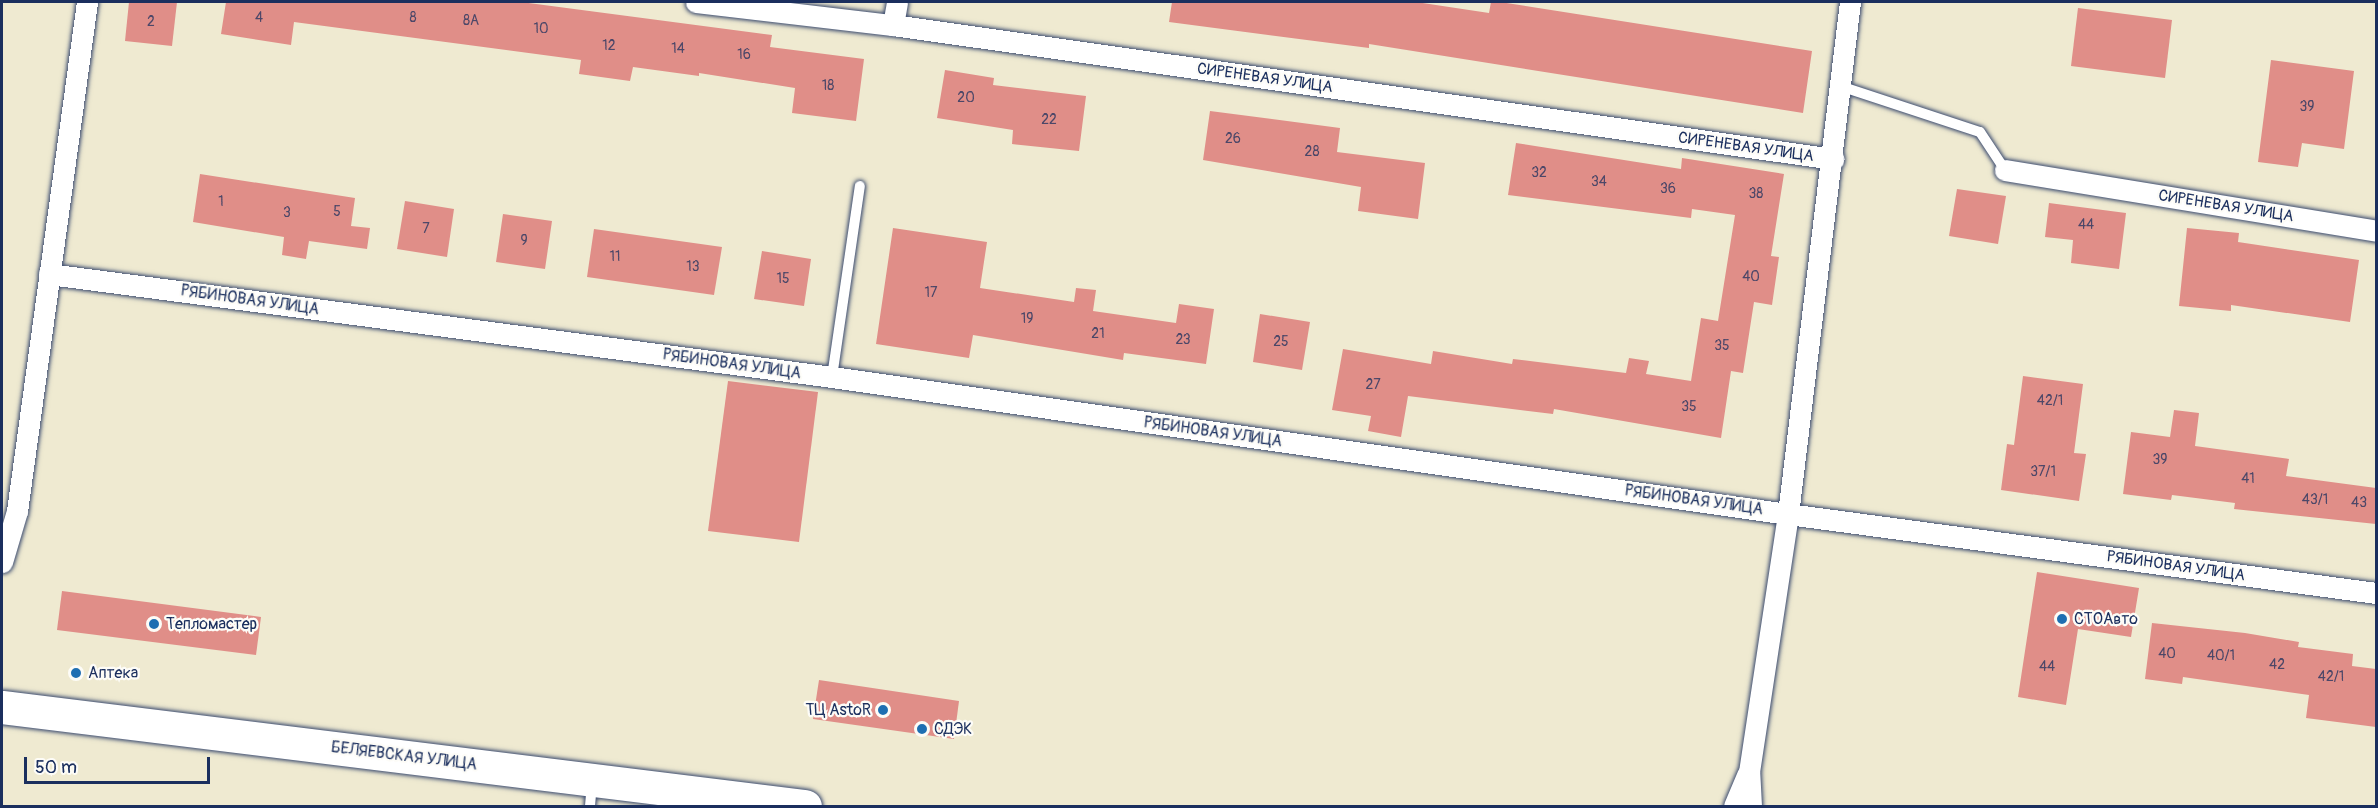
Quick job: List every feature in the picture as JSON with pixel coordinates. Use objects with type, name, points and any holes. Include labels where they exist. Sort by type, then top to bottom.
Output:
[{"type":"main road","name":"БЕЛЯЕВСКАЯ УЛИЦА","points":[[2,707],[591,793],[806,807]]},
{"type":"street","points":[[2,562],[17,511],[87,2]]},
{"type":"street","name":"СИРЕНЕВАЯ УЛИЦА","points":[[696,2],[893,25],[1833,159]]},
{"type":"street","points":[[893,25],[897,2]]},
{"type":"street","points":[[1751,807],[1749,772],[1788,514],[1833,159],[1850,2]]},
{"type":"street","name":"СИРЕНЕВАЯ УЛИЦА","points":[[2005,170],[2376,231]]},
{"type":"street","name":"РЯБИНОВАЯ УЛИЦА","points":[[49,274],[832,377],[1788,514],[2376,593]]},
{"type":"street","points":[[1734,807],[1749,772]]},
{"type":"lane","points":[[1840,86],[1980,132],[2005,170]]},
{"type":"lane","points":[[832,377],[860,186]]},
{"type":"building","points":[[129,2],[177,2],[172,46],[125,41]]},
{"type":"building","points":[[226,2],[521,2],[772,35],[770,47],[864,59],[856,121],[792,113],[795,88],[699,73],[699,76],[633,67],[630,81],[579,74],[581,60],[294,22],[291,45],[221,34]]},
{"type":"building","points":[[1172,2],[1416,2],[1489,13],[1491,2],[1500,2],[1812,51],[1803,113],[1369,44],[1369,48],[1169,22]]},
{"type":"building","points":[[2078,8],[2172,20],[2165,78],[2071,66]]},
{"type":"building","points":[[2271,60],[2354,71],[2344,149],[2302,143],[2298,167],[2258,162]]},
{"type":"building","points":[[945,70],[994,78],[993,85],[1086,96],[1079,151],[1012,144],[1013,130],[937,118]]},
{"type":"building","points":[[1210,111],[1340,128],[1337,152],[1425,163],[1418,219],[1358,211],[1361,187],[1203,160]]},
{"type":"building","points":[[1516,143],[1681,169],[1682,158],[1784,174],[1771,256],[1779,257],[1772,305],[1754,302],[1743,373],[1731,371],[1721,438],[1554,409],[1553,414],[1408,396],[1401,437],[1368,431],[1371,416],[1332,410],[1343,349],[1431,364],[1433,351],[1512,364],[1513,359],[1626,373],[1629,358],[1649,361],[1646,374],[1691,381],[1701,318],[1718,321],[1735,215],[1692,209],[1691,218],[1508,195]]},
{"type":"building","points":[[200,174],[355,198],[351,226],[370,228],[367,249],[309,241],[306,259],[282,255],[284,237],[193,222]]},
{"type":"building","points":[[1957,189],[2006,196],[1998,244],[1949,236]]},
{"type":"building","points":[[405,201],[454,209],[447,257],[397,249]]},
{"type":"building","points":[[2049,203],[2126,213],[2119,269],[2071,263],[2073,240],[2045,237]]},
{"type":"building","points":[[503,214],[552,221],[545,269],[496,262]]},
{"type":"building","points":[[893,228],[987,242],[980,288],[1074,302],[1076,288],[1096,290],[1093,311],[1176,323],[1179,304],[1214,309],[1206,364],[1124,353],[1123,360],[973,335],[969,358],[876,344]]},
{"type":"building","points":[[2187,228],[2239,233],[2238,242],[2359,260],[2350,322],[2231,305],[2231,311],[2179,306]]},
{"type":"building","points":[[594,229],[722,247],[714,295],[587,277]]},
{"type":"building","points":[[762,251],[811,259],[804,306],[754,299]]},
{"type":"building","points":[[1260,314],[1310,322],[1302,370],[1253,362]]},
{"type":"building","points":[[2023,376],[2083,384],[2074,453],[2086,454],[2079,501],[2001,490],[2007,444],[2014,445]]},
{"type":"building","points":[[728,381],[818,392],[799,542],[708,531]]},
{"type":"building","points":[[2174,410],[2199,413],[2195,446],[2289,459],[2286,476],[2376,488],[2376,524],[2234,509],[2235,503],[2172,495],[2171,500],[2123,494],[2131,432],[2170,437]]},
{"type":"building","points":[[2037,572],[2139,588],[2131,637],[2078,629],[2066,705],[2018,697]]},
{"type":"building","points":[[62,591],[261,617],[256,655],[57,630]]},
{"type":"building","points":[[2152,623],[2245,633],[2299,642],[2298,647],[2353,654],[2352,666],[2376,669],[2376,727],[2306,718],[2309,695],[2183,677],[2182,684],[2145,679]]},
{"type":"building","points":[[819,680],[959,701],[954,739],[813,719]]},
{"type":"place","name":"СТОАвто","points":[[2062,619]]},
{"type":"place","name":"Тепломастер","points":[[154,624]]},
{"type":"place","name":"Аптека","points":[[76,673]]},
{"type":"place","name":"ТЦ AstoR","points":[[883,710]]},
{"type":"place","name":"СДЭК","points":[[922,729]]}]
